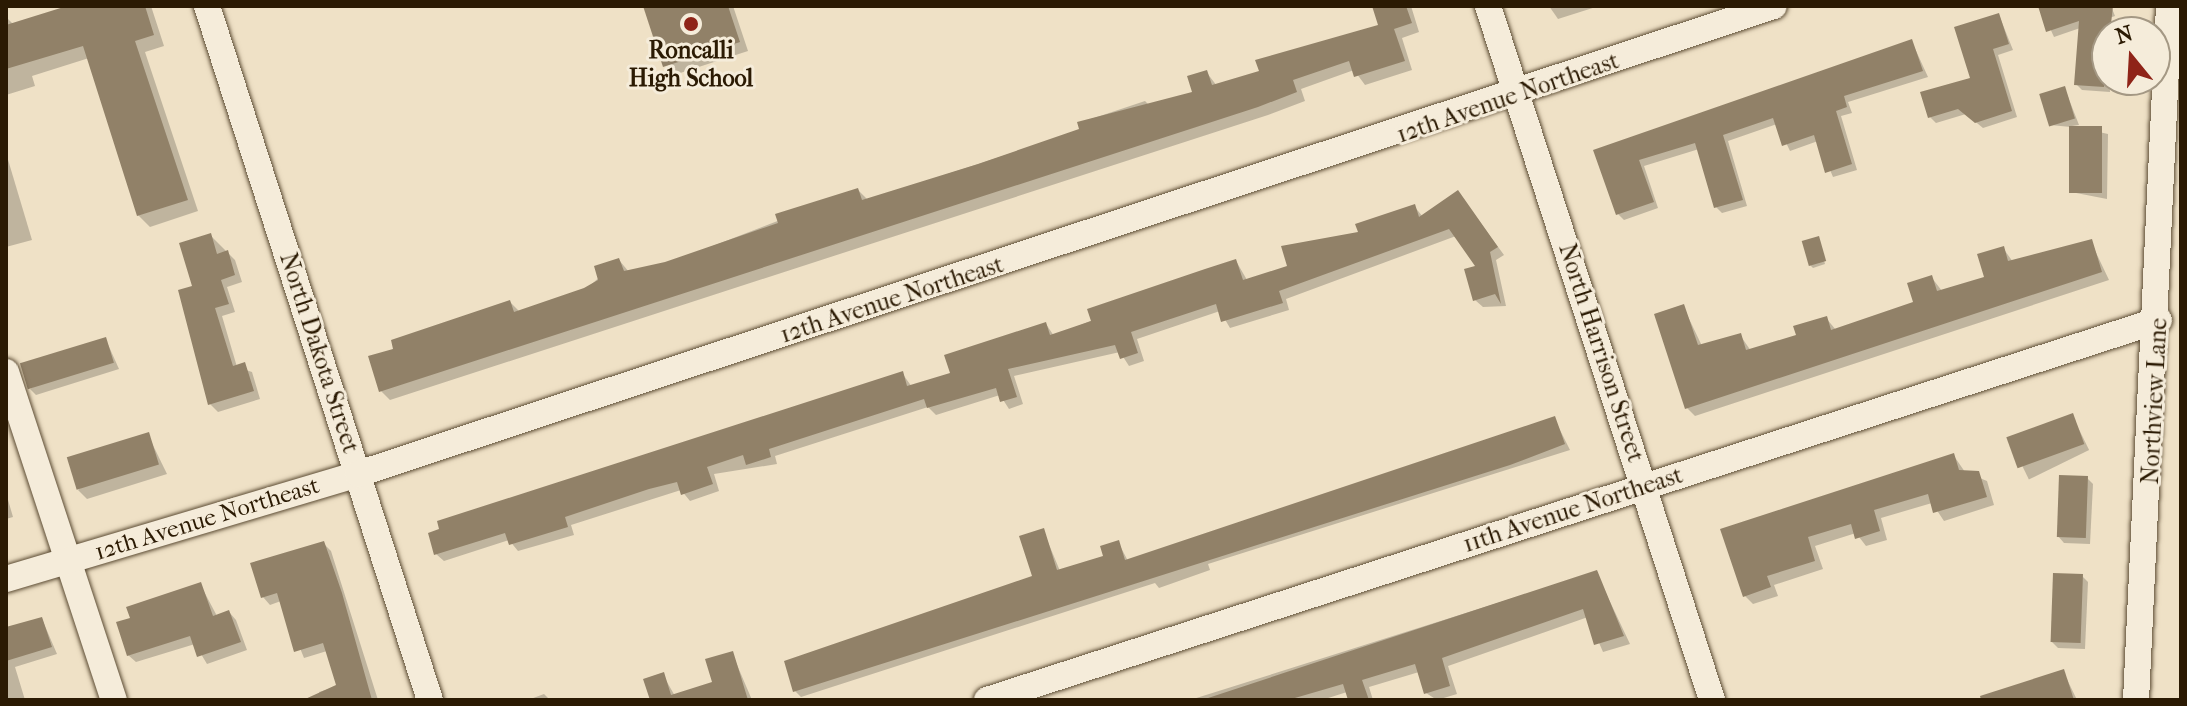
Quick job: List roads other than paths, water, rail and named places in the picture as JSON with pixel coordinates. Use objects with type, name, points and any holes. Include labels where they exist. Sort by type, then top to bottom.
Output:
[{"type":"street","name":"North Dakota Street","points":[[207,6],[430,700]]},
{"type":"street","name":"North Harrison Street","points":[[1488,6],[1712,700]]},
{"type":"street","name":"12th Avenue Northeast","points":[[6,579],[358,474],[1517,96],[1774,6]]},
{"type":"street","name":"Northview Lane","points":[[2136,700],[2159,320],[2169,6]]},
{"type":"street","name":"11th Avenue Northeast","points":[[987,700],[2159,320]]},
{"type":"street","points":[[6,372],[114,700]]},
{"type":"place","name":"Roncalli High School","points":[[691,24]]}]
